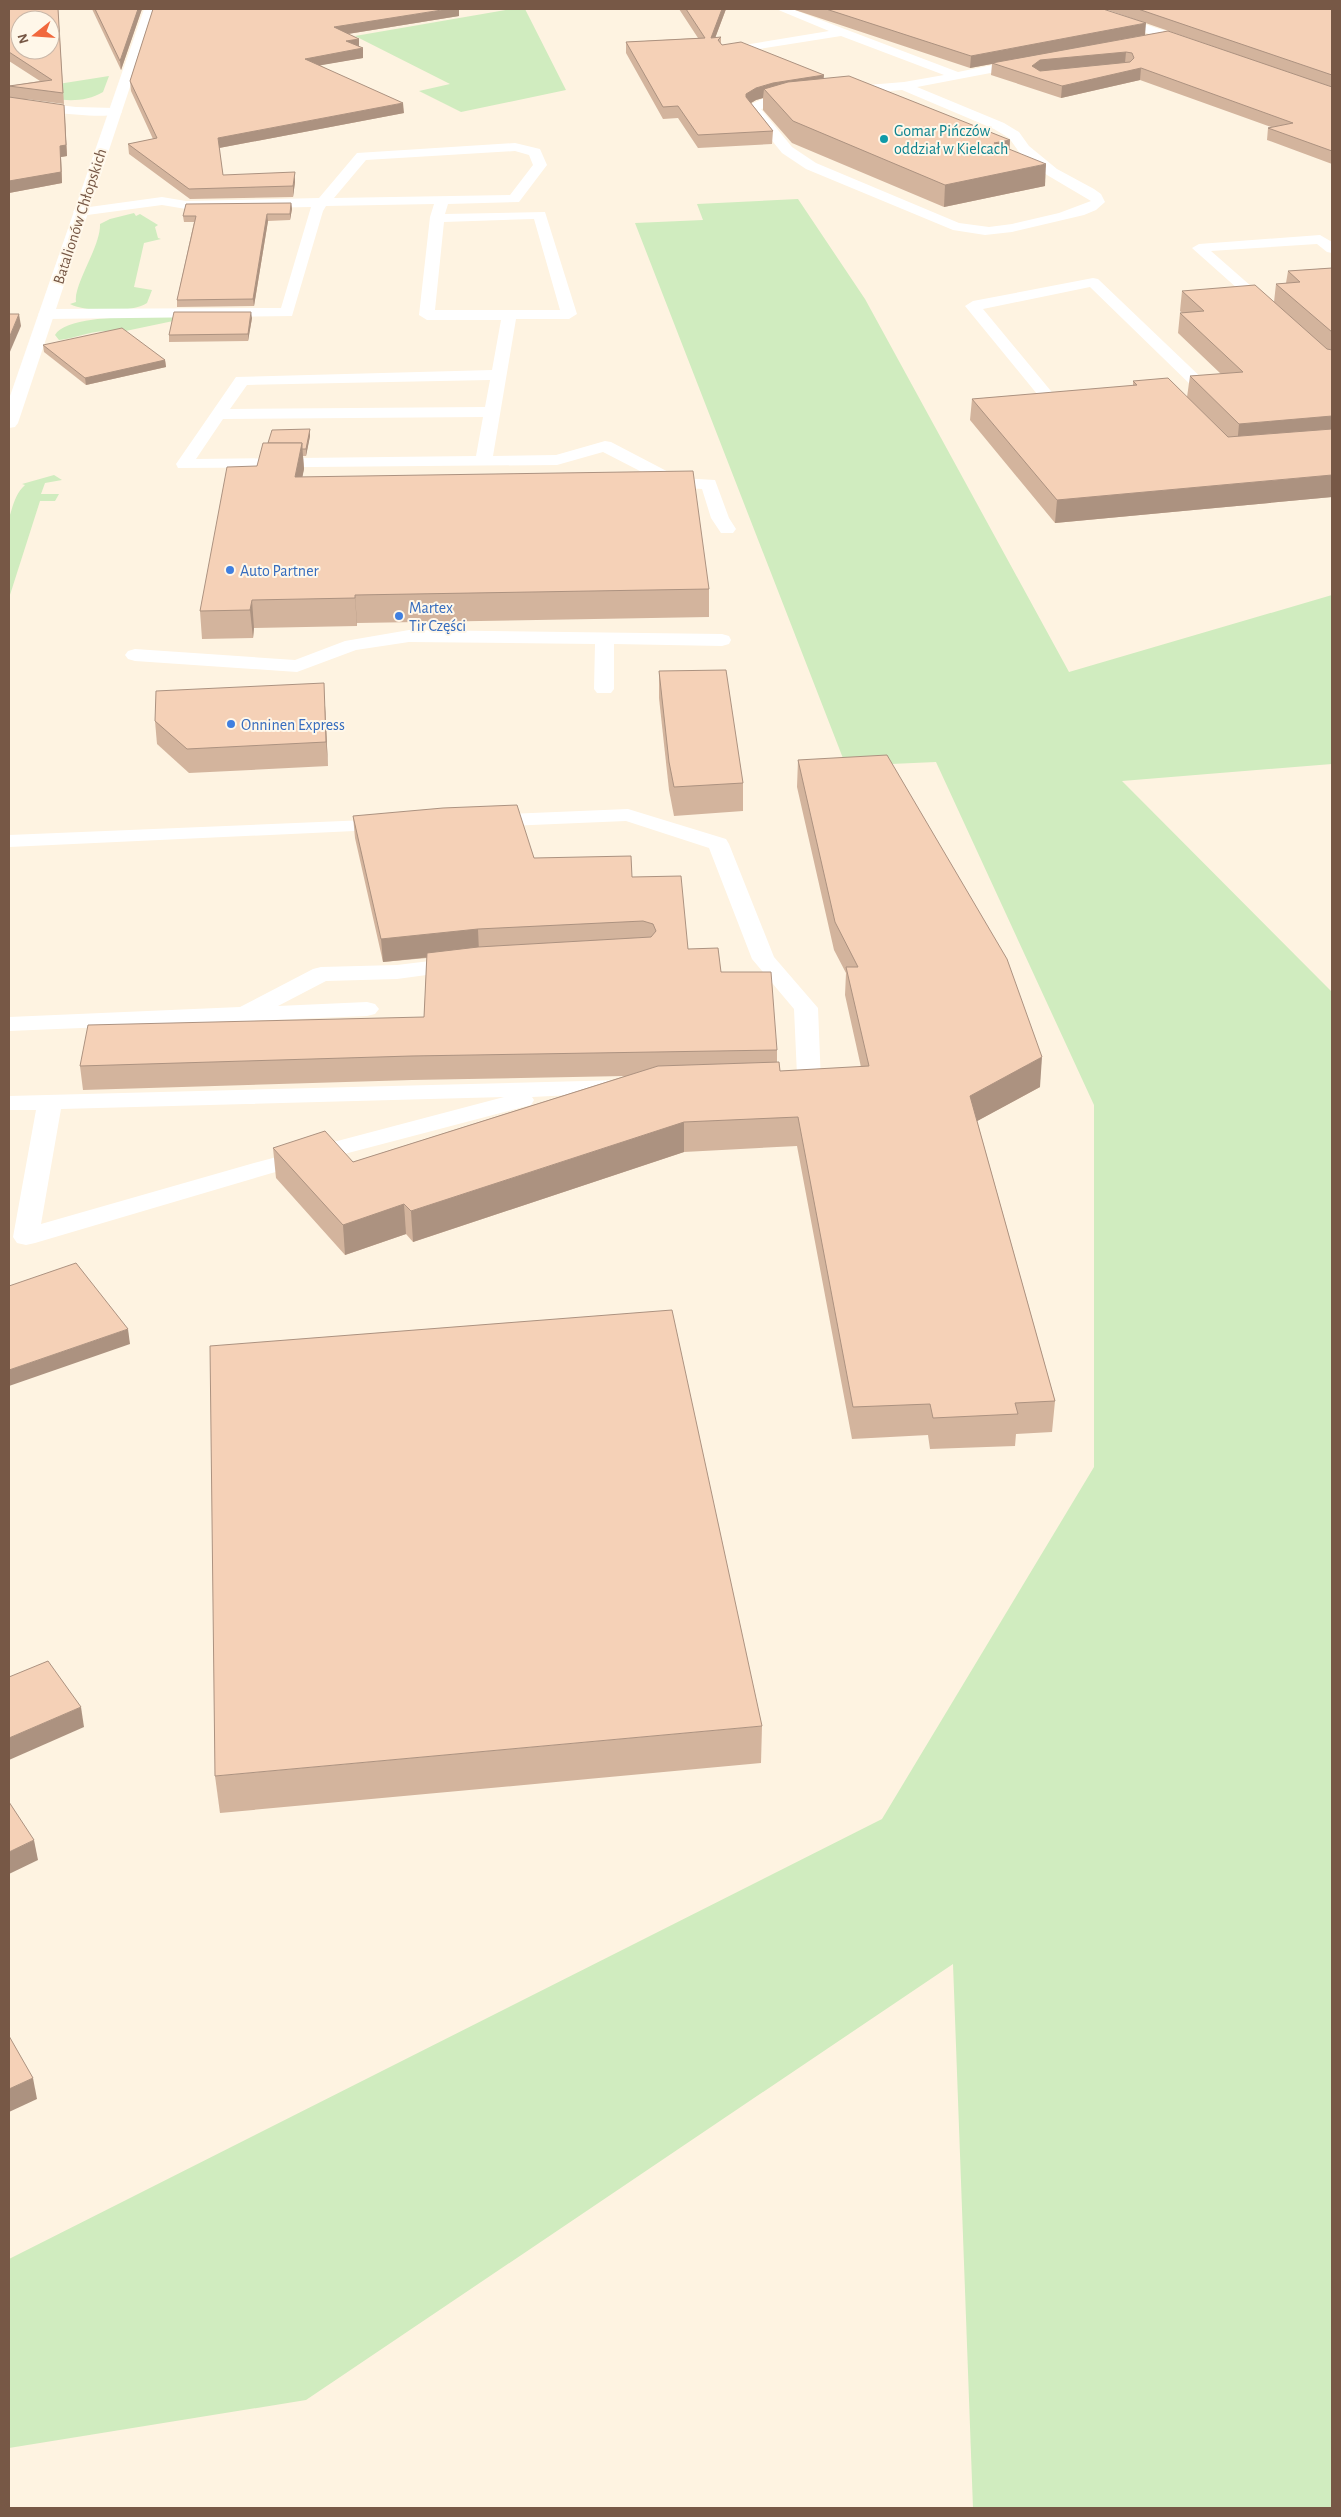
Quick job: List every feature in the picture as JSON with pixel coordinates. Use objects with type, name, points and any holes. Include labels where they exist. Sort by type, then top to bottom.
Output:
[{"type":"street","name":"Batalionów Chłopskich","points":[[9,423],[150,9]]},
{"type":"street","points":[[1090,9],[1207,50]]},
{"type":"street","points":[[9,103],[76,111],[114,112]]},
{"type":"lane","points":[[782,9],[985,83]]},
{"type":"lane","points":[[726,52],[842,32]]},
{"type":"lane","points":[[1137,42],[1168,36]]},
{"type":"lane","points":[[831,92],[904,86],[1042,60]]},
{"type":"lane","points":[[809,94],[766,102],[753,108],[787,150],[811,166],[954,226],[976,230],[1001,230],[1076,214],[1091,209],[1098,202],[1096,197],[1089,192],[1052,172],[1024,150],[1014,135],[999,126],[904,86]]},
{"type":"lane","points":[[933,98],[959,93]]},
{"type":"lane","points":[[46,314],[287,313],[316,210],[321,202],[362,156],[515,147],[535,152],[540,166],[514,199],[321,202],[186,205],[162,201],[80,212]]},
{"type":"lane","points":[[437,218],[540,215],[569,314],[427,315],[437,218],[442,200]]},
{"type":"lane","points":[[1281,319],[1199,248],[1320,238],[1332,249]]},
{"type":"lane","points":[[1052,402],[973,306],[1093,282],[1203,388]]},
{"type":"lane","points":[[484,461],[509,315]]},
{"type":"lane","points":[[499,375],[242,380],[184,464],[557,460],[605,446],[678,483],[709,484],[720,518],[727,529]]},
{"type":"lane","points":[[219,414],[493,412]]},
{"type":"lane","points":[[135,655],[297,666],[352,645],[409,636],[722,640]]},
{"type":"lane","points":[[604,689],[605,639]]},
{"type":"lane","points":[[468,822],[628,815],[718,844],[763,959],[806,1008],[808,1082],[760,1083]]},
{"type":"lane","points":[[9,841],[408,824]]},
{"type":"lane","points":[[245,1014],[322,974],[397,972],[488,961]]},
{"type":"lane","points":[[9,1024],[367,1009]]},
{"type":"lane","points":[[9,1103],[644,1086]]},
{"type":"lane","points":[[50,1102],[26,1236],[263,1168],[567,1088]]},
{"type":"green space","points":[[512,9],[525,9],[566,90],[461,112],[419,91],[450,84],[355,36]]},
{"type":"green space","points":[[109,76],[103,92],[81,100],[56,99],[9,89],[20,90]]},
{"type":"green space","points":[[798,199],[865,299],[1069,672],[1332,595],[1332,764],[1122,781],[1332,992],[1332,2508],[973,2508],[953,1964],[306,2400],[9,2448],[9,2259],[882,1819],[1094,1467],[1094,1105],[936,762],[846,766],[635,223],[703,220],[697,204]]},
{"type":"green space","points":[[134,213],[136,216],[140,214],[158,225],[155,227],[158,238],[161,239],[144,243],[134,287],[152,290],[147,303],[120,310],[86,309],[70,304],[76,302],[76,295],[96,243],[100,224],[110,219]]},
{"type":"green space","points":[[127,317],[174,317],[178,320],[116,333],[102,331],[59,340],[55,335],[62,328],[91,320]]},
{"type":"green space","points":[[54,475],[62,480],[45,483],[41,494],[59,494],[55,501],[40,501],[9,598],[9,518],[15,500],[25,485],[22,484]]},
{"type":"building","points":[[9,9],[58,9],[10,10],[10,53]]},
{"type":"building","points":[[95,9],[138,9],[120,61]]},
{"type":"building","points":[[153,9],[448,9],[334,27],[359,39],[346,41],[363,48],[305,59],[403,103],[218,138],[223,175],[295,172],[293,186],[189,189],[128,144],[157,138],[130,81]]},
{"type":"building","points":[[686,9],[722,9],[711,38],[721,37],[718,40],[722,45],[741,42],[824,75],[773,83],[756,88],[746,94],[746,97],[773,131],[698,135],[678,106],[663,107],[626,42],[705,38]]},
{"type":"building","points":[[826,9],[1103,9],[1146,23],[971,56]]},
{"type":"building","points":[[1138,9],[1332,9],[1332,75]]},
{"type":"building","points":[[1168,31],[1332,87],[1332,151],[1268,128],[1293,123],[1141,68],[1062,86],[992,63]],"holes":[[[1132,53],[1134,58],[1130,62],[1040,71],[1032,66],[1040,60]]]},
{"type":"building","points":[[60,43],[63,93],[9,86],[52,80],[21,60],[60,60]]},
{"type":"building","points":[[849,76],[1010,140],[994,143],[1046,164],[945,185],[793,121],[764,89],[788,82]]},
{"type":"building","points":[[9,97],[64,105],[66,145],[60,146],[61,172],[9,181]]},
{"type":"building","points":[[291,203],[290,214],[267,214],[253,299],[177,300],[196,216],[183,216],[186,204]]},
{"type":"building","points":[[1332,268],[1332,332],[1276,284],[1300,282],[1288,271]]},
{"type":"building","points":[[1255,285],[1327,349],[1332,350],[1332,416],[1239,424],[1190,376],[1243,372],[1180,313],[1204,311],[1182,291]]},
{"type":"building","points":[[174,312],[251,312],[248,334],[169,335]]},
{"type":"building","points":[[9,314],[19,314],[9,338]]},
{"type":"building","points":[[122,328],[165,360],[85,378],[43,345]]},
{"type":"building","points":[[1168,378],[1228,437],[1332,429],[1332,475],[1057,500],[972,399],[1137,385],[1133,381]]},
{"type":"building","points":[[310,429],[306,449],[302,449],[302,443],[268,443],[272,430]]},
{"type":"building","points":[[263,443],[302,443],[295,477],[693,471],[709,589],[355,595],[355,598],[252,600],[250,610],[200,611],[227,467],[257,466]]},
{"type":"building","points":[[726,670],[743,783],[674,787],[669,762],[659,671]]},
{"type":"building","points":[[324,683],[326,742],[187,749],[155,721],[156,691]]},
{"type":"building","points":[[887,755],[1007,959],[1042,1057],[970,1096],[1055,1401],[1015,1403],[1018,1414],[933,1418],[930,1404],[853,1407],[798,1117],[684,1122],[411,1211],[404,1204],[343,1225],[273,1148],[325,1131],[353,1162],[658,1066],[779,1062],[780,1071],[869,1066],[846,967],[858,967],[835,922],[798,760]]},
{"type":"building","points":[[517,805],[534,858],[631,856],[632,877],[681,876],[688,949],[718,948],[721,972],[771,972],[777,1050],[411,1056],[80,1066],[88,1025],[424,1017],[427,953],[478,947],[651,937],[656,931],[653,924],[643,921],[478,929],[381,939],[353,816],[443,808]]},
{"type":"building","points":[[76,1263],[128,1329],[9,1370],[9,1286]]},
{"type":"building","points":[[672,1310],[762,1726],[215,1776],[210,1346]]},
{"type":"building","points":[[48,1661],[81,1707],[9,1738],[9,1677]]},
{"type":"building","points":[[9,1802],[34,1840],[9,1852]]},
{"type":"building","points":[[9,2036],[33,2078],[9,2089]]},
{"type":"place","name":"Gomar Pińczów oddział w Kielcach","points":[[884,139]]},
{"type":"place","name":"Auto Partner","points":[[230,570]]},
{"type":"place","name":"Martex Tir Części","points":[[399,616]]},
{"type":"place","name":"Onninen Express","points":[[231,724]]}]
